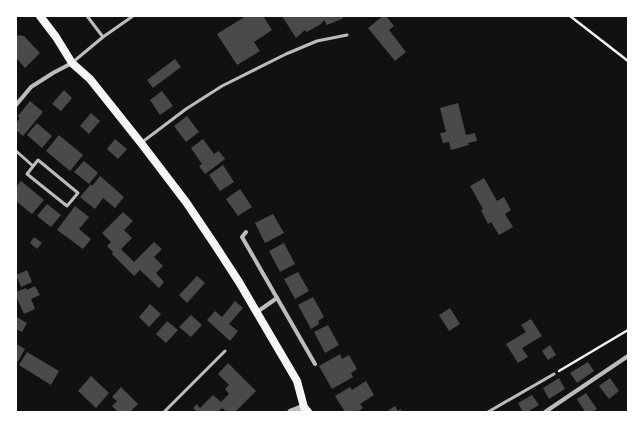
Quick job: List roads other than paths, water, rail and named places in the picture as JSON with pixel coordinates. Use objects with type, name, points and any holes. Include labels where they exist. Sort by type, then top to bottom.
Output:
[{"type":"main road","points":[[40,16],[56,37],[72,63],[90,79],[141,143],[203,226],[239,282],[297,381],[306,410]]},
{"type":"street","points":[[16,105],[32,86],[53,72],[72,63]]},
{"type":"street","points":[[246,232],[242,237],[315,364]]},
{"type":"street","points":[[256,312],[277,298]]},
{"type":"street","points":[[545,412],[628,356]]},
{"type":"street","points":[[291,412],[306,410]]},
{"type":"lane","points":[[88,16],[103,37]]},
{"type":"lane","points":[[72,63],[103,37],[133,16]]},
{"type":"lane","points":[[141,143],[186,109],[222,86],[286,54],[317,41],[347,35]]},
{"type":"lane","points":[[16,151],[33,166]]},
{"type":"lane","points":[[38,160],[78,192],[67,206],[27,174],[33,166],[38,160]]},
{"type":"lane","points":[[164,412],[225,351]]},
{"type":"lane","points":[[488,412],[554,374]]}]
